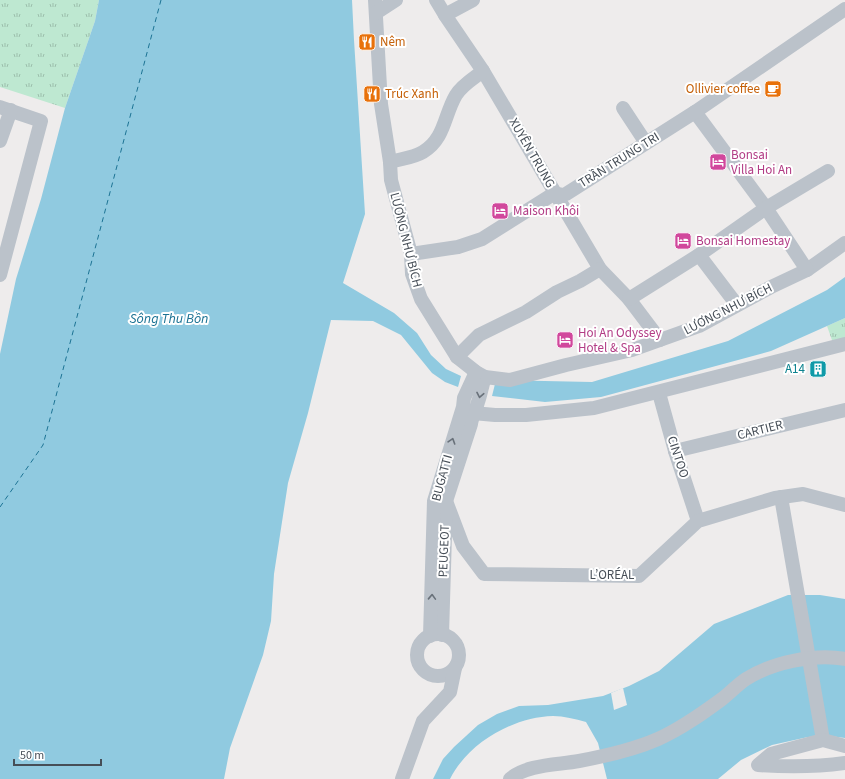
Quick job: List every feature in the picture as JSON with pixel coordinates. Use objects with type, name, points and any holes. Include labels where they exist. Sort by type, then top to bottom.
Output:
[{"type":"street","points":[[376,6],[396,0]]},
{"type":"street","name":"XUYÊN TRUNG","points":[[436,0],[484,71],[600,269],[629,299],[660,340]]},
{"type":"street","points":[[445,15],[474,0]]},
{"type":"street","name":"LƯƠNG NHƯ BÍCH","points":[[376,6],[381,104],[390,162],[391,180],[411,254],[412,274],[421,299],[457,357],[480,374],[510,380],[632,350],[660,340],[699,326],[771,287],[807,270],[845,243]]},
{"type":"street","name":"TRẦN TRUNG TRI","points":[[411,254],[458,247],[482,239],[555,193],[561,195],[566,194],[695,112],[843,6]]},
{"type":"street","points":[[390,162],[422,153],[436,141],[441,134],[456,95],[465,85],[484,71]]},
{"type":"street","points":[[0,141],[5,108],[41,121],[0,275]]},
{"type":"street","points":[[623,108],[646,143]]},
{"type":"street","points":[[695,112],[766,208],[807,270]]},
{"type":"street","points":[[629,299],[699,255],[766,208],[828,171]]},
{"type":"street","points":[[699,255],[737,305]]},
{"type":"street","points":[[457,357],[479,335],[526,312],[557,292],[600,269]]},
{"type":"street","points":[[473,412],[494,415],[526,415],[594,408],[659,393],[845,344]]},
{"type":"street","name":"PEUGEOT","points":[[436,635],[446,501],[471,424],[473,412],[478,402],[481,387],[480,374]]},
{"type":"street","name":"BUGATTI","points":[[436,635],[434,501],[463,408],[464,398],[480,374]]},
{"type":"street","name":"CINTOO","points":[[659,393],[675,451],[698,521]]},
{"type":"street","name":"CARTIER","points":[[675,451],[845,410]]},
{"type":"street","name":"L’ORÉAL","points":[[446,501],[464,546],[484,574],[640,576],[698,521],[781,498],[804,494],[845,505]]},
{"type":"street","points":[[781,498],[823,740]]},
{"type":"street","points":[[402,779],[423,721],[450,692],[455,668],[458,662],[458,648],[448,637],[436,635],[424,639],[417,651],[417,659],[423,671],[436,677],[450,673],[455,668]]},
{"type":"street","points":[[510,779],[515,774],[541,766],[578,761],[630,750],[660,738],[693,719],[746,679],[774,666],[809,658],[837,658],[845,660]]},
{"type":"street","points":[[845,746],[823,740],[772,754],[758,765],[825,766],[845,763]]},
{"type":"green space","points":[[0,0],[99,0],[95,21],[65,108],[0,87]]},
{"type":"green space","points":[[845,318],[845,340],[833,343],[827,326]]},
{"type":"water","name":"Sông Thu Bồn","points":[[99,0],[352,0],[365,214],[343,283],[394,313],[417,333],[431,355],[446,369],[461,376],[458,387],[445,382],[432,373],[401,335],[373,321],[331,320],[308,413],[288,483],[274,574],[271,621],[263,655],[230,748],[224,779],[0,779],[0,354],[16,279],[41,199],[65,108],[95,21]]},
{"type":"water","points":[[845,277],[845,318],[771,351],[601,397],[545,402],[492,396],[496,380],[592,382],[728,341],[827,290]]},
{"type":"water","points":[[788,595],[820,595],[845,599],[845,738],[830,736],[808,737],[772,745],[741,760],[718,779],[607,779],[598,743],[586,722],[553,716],[523,721],[493,734],[468,754],[450,779],[433,779],[443,759],[454,747],[478,725],[497,714],[519,706],[548,705],[603,696],[629,686],[659,671],[714,624]]},
{"type":"pier","points":[[623,688],[627,705],[614,710],[611,693]]},
{"type":"ferry route","points":[[0,507],[43,445],[161,0]]},
{"type":"place","name":"Nêm","points":[[367,42]]},
{"type":"place","name":"Ollivier coffee","points":[[773,89]]},
{"type":"place","name":"Trúc Xanh","points":[[372,94]]},
{"type":"place","name":"Bonsai Villa Hoi An","points":[[718,162]]},
{"type":"place","name":"Maison Khôi","points":[[500,211]]},
{"type":"place","name":"Bonsai Homestay","points":[[683,241]]},
{"type":"place","name":"Hoi An Odyssey Hotel & Spa","points":[[565,340]]},
{"type":"place","name":"A14","points":[[818,369]]}]
